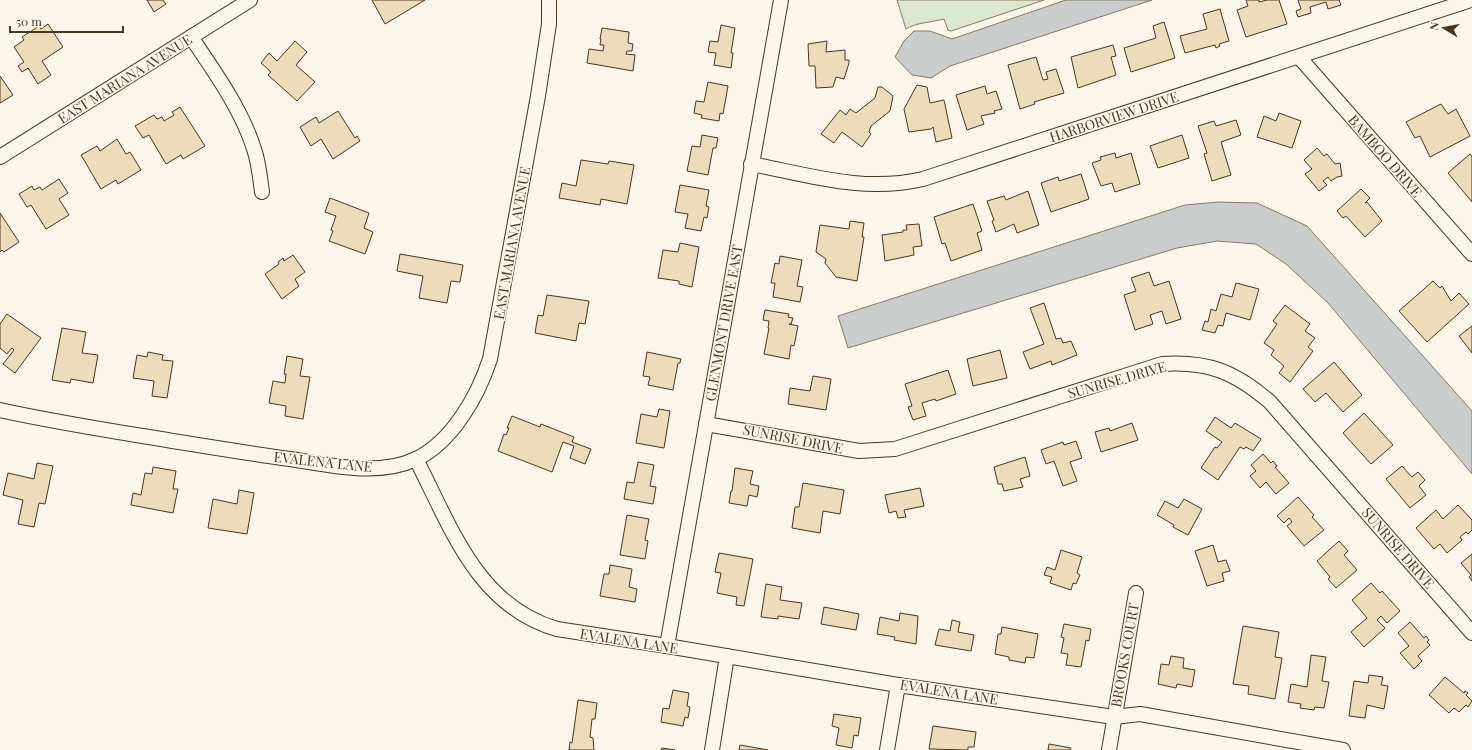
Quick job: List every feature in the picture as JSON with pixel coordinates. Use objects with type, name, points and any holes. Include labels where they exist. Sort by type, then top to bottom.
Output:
[{"type":"street","name":"EAST MARIANA AVENUE","points":[[0,158],[250,0]]},
{"type":"street","name":"EAST MARIANA AVENUE","points":[[416,459],[431,450],[467,410],[484,378],[490,360],[539,89],[549,24],[549,0]]},
{"type":"street","name":"GLENMONT DRIVE EAST","points":[[667,646],[781,0]]},
{"type":"street","name":"HARBORVIEW DRIVE","points":[[751,164],[858,184],[890,185],[907,183],[1083,128],[1471,0]]},
{"type":"street","points":[[191,37],[212,68],[250,136],[256,157],[262,192]]},
{"type":"street","name":"BAMBOO DRIVE","points":[[1299,57],[1472,254]]},
{"type":"street","name":"SUNRISE DRIVE","points":[[706,424],[859,452],[889,450],[912,445],[1162,364],[1184,363],[1207,365],[1228,373],[1243,381],[1270,402],[1472,633]]},
{"type":"street","name":"EVALENA LANE","points":[[0,410],[37,418],[332,465],[374,468],[392,467],[416,459],[469,562],[481,579],[510,606],[527,618],[557,630],[667,646],[898,685],[1114,717],[1140,714],[1343,750]]},
{"type":"street","name":"BROOKS COURT","points":[[1109,750],[1136,593]]},
{"type":"street","points":[[712,750],[727,656]]},
{"type":"street","points":[[887,750],[898,685]]},
{"type":"green space","points":[[897,0],[1044,0],[951,31],[948,30],[944,19],[919,24],[906,29]]},
{"type":"shaded area","points":[[1066,0],[1152,0],[950,66],[931,78],[912,75],[895,57],[904,41],[914,31],[930,31],[952,39]]},
{"type":"shaded area","points":[[1219,202],[1257,203],[1307,226],[1472,411],[1472,474],[1328,303],[1286,264],[1256,244],[1217,241],[1177,248],[848,348],[838,316],[1185,205]]},
{"type":"building","points":[[147,0],[163,0],[166,4],[154,12]]},
{"type":"building","points":[[372,0],[425,0],[385,24]]},
{"type":"building","points":[[1246,0],[1259,0],[1259,2],[1279,0],[1287,24],[1246,37],[1237,10],[1248,6]]},
{"type":"building","points":[[1298,0],[1339,0],[1341,5],[1328,9],[1326,2],[1310,7],[1311,13],[1298,17],[1296,11],[1301,9]]},
{"type":"building","points":[[1220,9],[1229,41],[1219,44],[1220,46],[1216,48],[1215,45],[1185,53],[1180,36],[1207,29],[1203,14]]},
{"type":"building","points":[[1164,22],[1175,58],[1131,72],[1124,48],[1156,38],[1153,26]]},
{"type":"building","points":[[48,24],[63,47],[42,61],[51,75],[38,84],[28,68],[22,72],[18,66],[24,62],[14,47],[24,40],[22,37],[39,26],[41,29]]},
{"type":"building","points":[[721,25],[735,28],[731,53],[733,53],[731,68],[714,65],[716,53],[708,52],[710,41],[718,42]]},
{"type":"building","points":[[602,28],[629,32],[628,43],[633,44],[632,51],[627,51],[626,54],[635,55],[633,71],[587,63],[589,49],[603,51],[604,45],[600,45]]},
{"type":"building","points":[[295,41],[307,52],[296,65],[315,82],[297,101],[268,75],[271,72],[261,63],[269,53],[277,61]]},
{"type":"building","points":[[827,41],[826,52],[845,50],[845,60],[849,60],[849,63],[844,79],[836,77],[833,87],[816,88],[815,66],[809,66],[808,44]]},
{"type":"building","points":[[1113,45],[1116,56],[1111,57],[1116,75],[1078,88],[1071,57]]},
{"type":"building","points":[[1036,57],[1043,80],[1048,79],[1046,72],[1056,69],[1064,93],[1034,102],[1035,104],[1020,109],[1008,65]]},
{"type":"building","points":[[0,76],[13,95],[0,103]]},
{"type":"building","points":[[708,82],[728,86],[723,114],[720,113],[719,121],[701,118],[702,115],[694,113],[696,101],[704,102]]},
{"type":"building","points":[[917,85],[927,87],[930,103],[944,100],[952,138],[936,142],[933,127],[931,129],[909,132],[904,109]]},
{"type":"building","points":[[985,86],[987,94],[996,91],[1002,109],[994,111],[995,113],[981,116],[984,124],[967,130],[956,95]]},
{"type":"building","points":[[878,87],[882,87],[893,96],[890,111],[871,126],[869,132],[871,134],[862,147],[842,132],[834,143],[821,134],[840,110],[846,115],[850,109],[856,113],[875,98]]},
{"type":"building","points":[[1441,104],[1448,114],[1456,109],[1470,136],[1430,157],[1420,136],[1415,138],[1406,122]]},
{"type":"building","points":[[180,107],[205,146],[183,159],[181,155],[166,164],[149,135],[143,138],[135,126],[154,115],[157,119],[162,117],[164,121],[174,115],[172,112]]},
{"type":"building","points":[[338,111],[355,138],[357,136],[360,141],[333,159],[321,139],[311,146],[300,127],[316,117],[319,123]]},
{"type":"building","points":[[1279,113],[1301,121],[1292,148],[1257,137],[1264,116],[1276,121]]},
{"type":"building","points":[[1236,120],[1241,135],[1221,142],[1231,175],[1212,181],[1204,154],[1207,153],[1198,126],[1214,121],[1216,126]]},
{"type":"building","points":[[702,135],[718,138],[716,148],[713,148],[708,175],[687,171],[692,146],[700,147]]},
{"type":"building","points":[[1182,135],[1189,158],[1158,168],[1150,146]]},
{"type":"building","points":[[117,139],[126,154],[130,152],[141,170],[118,184],[116,180],[101,189],[81,155],[97,146],[100,151]]},
{"type":"building","points":[[1317,148],[1324,156],[1327,154],[1335,164],[1340,163],[1342,176],[1331,181],[1328,177],[1323,181],[1327,185],[1319,191],[1305,174],[1312,169],[1304,160]]},
{"type":"building","points":[[1115,153],[1116,158],[1131,153],[1140,184],[1115,192],[1112,183],[1101,186],[1092,163],[1101,160],[1100,157]]},
{"type":"building","points":[[1470,154],[1472,157],[1472,202],[1448,173]]},
{"type":"building","points":[[581,160],[608,164],[609,161],[634,165],[627,204],[601,199],[600,205],[559,198],[562,183],[576,186]]},
{"type":"building","points":[[1081,174],[1089,199],[1051,212],[1041,183],[1058,177],[1059,181]]},
{"type":"building","points":[[59,179],[68,193],[59,199],[69,215],[46,229],[31,205],[27,207],[19,194],[32,186],[34,190],[40,187],[42,190]]},
{"type":"building","points":[[680,185],[709,190],[706,206],[709,207],[707,218],[704,217],[701,231],[685,228],[688,214],[675,212]]},
{"type":"building","points":[[1361,189],[1370,198],[1365,203],[1367,202],[1382,221],[1365,237],[1346,216],[1343,218],[1337,211]]},
{"type":"building","points":[[1028,191],[1039,225],[1017,233],[1014,224],[996,232],[992,221],[994,220],[987,201],[1004,196],[1006,200]]},
{"type":"building","points":[[330,198],[369,213],[364,228],[373,232],[365,254],[329,241],[336,216],[325,212]]},
{"type":"building","points":[[973,204],[982,231],[977,233],[982,250],[951,261],[945,243],[942,244],[934,217]]},
{"type":"building","points":[[0,213],[19,242],[4,252],[2,250],[0,252]]},
{"type":"building","points":[[850,221],[864,223],[862,237],[864,237],[857,281],[836,277],[825,263],[826,259],[816,252],[820,225],[849,229]]},
{"type":"building","points":[[919,224],[922,246],[913,247],[914,255],[885,261],[882,235],[903,232],[903,230],[907,230],[906,225]]},
{"type":"building","points":[[680,243],[699,247],[692,287],[679,284],[679,281],[658,278],[663,250],[678,252]]},
{"type":"building","points":[[400,254],[463,265],[460,282],[451,281],[447,303],[419,298],[423,276],[397,271]]},
{"type":"building","points":[[293,255],[305,272],[295,279],[299,286],[282,299],[265,274],[279,264],[278,262],[283,258],[284,261]]},
{"type":"building","points":[[780,256],[802,260],[797,286],[803,287],[800,302],[773,297],[775,283],[771,283],[775,263],[779,264]]},
{"type":"building","points":[[1149,272],[1154,286],[1169,281],[1181,319],[1166,324],[1162,311],[1150,315],[1153,324],[1135,330],[1124,295],[1136,291],[1131,278]]},
{"type":"building","points":[[1433,281],[1440,288],[1442,286],[1451,301],[1459,293],[1469,304],[1427,342],[1399,311]]},
{"type":"building","points":[[1236,283],[1259,289],[1250,320],[1226,313],[1223,326],[1218,325],[1215,333],[1202,330],[1205,321],[1208,322],[1211,309],[1216,311],[1221,294],[1232,297]]},
{"type":"building","points":[[547,295],[589,301],[585,324],[579,323],[576,341],[535,333],[538,315],[543,316]]},
{"type":"building","points":[[1044,303],[1056,339],[1061,338],[1063,343],[1071,341],[1077,355],[1052,365],[1051,361],[1030,369],[1023,352],[1044,344],[1030,308]]},
{"type":"building","points":[[1285,305],[1310,324],[1305,331],[1315,338],[1308,347],[1313,351],[1290,382],[1279,373],[1284,366],[1271,355],[1274,350],[1264,343],[1277,324],[1273,321]]},
{"type":"building","points":[[765,310],[789,314],[788,317],[793,318],[791,324],[789,324],[798,326],[794,346],[791,345],[789,359],[764,354],[769,328],[769,321],[763,320]]},
{"type":"building","points":[[7,314],[41,338],[15,373],[3,364],[14,350],[12,348],[7,354],[0,348],[0,324]]},
{"type":"building","points":[[1472,326],[1472,353],[1459,336]]},
{"type":"building","points":[[62,328],[86,332],[82,353],[98,355],[93,383],[71,379],[70,383],[52,380]]},
{"type":"building","points":[[1000,350],[1007,378],[973,386],[967,359]]},
{"type":"building","points":[[148,352],[163,355],[162,360],[173,361],[167,398],[152,396],[154,381],[133,378],[137,355],[147,357]]},
{"type":"building","points":[[647,352],[681,359],[680,363],[678,363],[673,390],[648,385],[650,377],[643,376]]},
{"type":"building","points":[[287,356],[303,359],[300,376],[310,377],[303,419],[285,416],[286,406],[269,403],[273,381],[285,383],[286,374],[284,374]]},
{"type":"building","points":[[1334,362],[1362,395],[1343,412],[1326,393],[1315,402],[1303,389]]},
{"type":"building","points":[[948,370],[956,394],[936,401],[935,399],[922,403],[926,416],[913,420],[908,407],[912,406],[905,384]]},
{"type":"building","points":[[813,376],[831,379],[826,410],[788,404],[790,388],[810,391]]},
{"type":"building","points":[[659,409],[670,411],[664,448],[636,443],[641,414],[657,417]]},
{"type":"building","points":[[1364,413],[1393,445],[1371,464],[1343,433]]},
{"type":"building","points":[[512,416],[540,427],[541,424],[574,437],[572,442],[591,449],[585,464],[570,458],[574,446],[563,442],[552,472],[498,451],[504,434],[506,435],[509,428],[507,428]]},
{"type":"building","points":[[1215,417],[1231,428],[1235,423],[1261,439],[1253,451],[1246,447],[1244,449],[1240,447],[1218,480],[1201,468],[1215,447],[1217,448],[1222,442],[1206,431]]},
{"type":"building","points":[[1132,423],[1138,440],[1101,452],[1095,432],[1109,428],[1110,431]]},
{"type":"building","points":[[1076,441],[1082,458],[1070,462],[1077,481],[1063,486],[1054,461],[1046,464],[1041,450],[1063,442],[1064,445]]},
{"type":"building","points":[[1263,454],[1271,463],[1273,461],[1277,466],[1275,467],[1289,483],[1276,494],[1266,482],[1260,488],[1250,476],[1256,471],[1251,465]]},
{"type":"building","points":[[1025,457],[1030,476],[1020,479],[1023,487],[1004,491],[1002,484],[998,484],[994,467]]},
{"type":"building","points":[[638,462],[654,465],[650,486],[656,487],[653,504],[624,499],[627,482],[634,483]]},
{"type":"building","points":[[37,463],[53,466],[45,504],[39,503],[34,527],[18,524],[23,500],[3,495],[8,473],[34,479]]},
{"type":"building","points":[[1402,466],[1412,477],[1418,472],[1425,480],[1419,486],[1426,495],[1410,508],[1386,479]]},
{"type":"building","points":[[153,467],[176,471],[173,489],[178,489],[173,513],[131,505],[133,493],[141,495],[145,473],[152,474]]},
{"type":"building","points":[[735,468],[753,471],[750,484],[759,486],[757,497],[749,495],[747,506],[729,503]]},
{"type":"building","points":[[803,483],[844,490],[840,514],[823,511],[820,533],[792,528],[795,507],[799,507]]},
{"type":"building","points":[[920,488],[924,506],[904,510],[906,517],[898,518],[896,511],[889,513],[885,495]]},
{"type":"building","points":[[239,490],[254,493],[247,534],[208,528],[213,499],[237,504]]},
{"type":"building","points":[[1298,497],[1314,515],[1312,517],[1324,530],[1304,546],[1287,526],[1292,522],[1289,518],[1284,523],[1277,516]]},
{"type":"building","points":[[1184,499],[1202,509],[1188,535],[1173,527],[1174,525],[1157,515],[1165,501],[1178,508]]},
{"type":"building","points":[[1458,505],[1472,520],[1472,530],[1468,534],[1466,532],[1460,537],[1462,540],[1447,553],[1440,544],[1434,549],[1416,528],[1436,510],[1443,519]]},
{"type":"building","points":[[627,515],[649,519],[645,540],[648,541],[645,559],[620,555]]},
{"type":"building","points":[[1339,541],[1348,551],[1344,555],[1357,570],[1336,588],[1328,579],[1330,577],[1317,561]]},
{"type":"building","points":[[1213,545],[1218,562],[1226,560],[1230,571],[1222,573],[1224,581],[1207,586],[1195,551]]},
{"type":"building","points":[[1061,550],[1082,557],[1077,573],[1080,575],[1076,584],[1073,583],[1071,590],[1050,583],[1052,577],[1044,575],[1047,567],[1055,570]]},
{"type":"building","points":[[719,553],[753,559],[744,606],[736,605],[737,597],[717,593],[721,573],[715,572]]},
{"type":"building","points":[[1472,554],[1472,581],[1469,577],[1471,575],[1461,563]]},
{"type":"building","points":[[610,565],[632,569],[629,587],[637,589],[635,602],[600,596],[604,574],[609,574]]},
{"type":"building","points":[[1371,583],[1380,593],[1382,591],[1400,611],[1387,623],[1381,616],[1377,620],[1385,628],[1364,647],[1351,632],[1367,618],[1352,600]]},
{"type":"building","points":[[766,584],[782,587],[780,600],[802,603],[799,619],[778,616],[778,619],[761,617]]},
{"type":"building","points":[[824,607],[859,614],[856,630],[821,624]]},
{"type":"building","points":[[900,613],[918,616],[916,644],[894,640],[895,637],[877,634],[880,617],[899,621]]},
{"type":"building","points":[[952,620],[960,622],[958,632],[974,635],[971,651],[935,645],[939,629],[950,631]]},
{"type":"building","points":[[1410,622],[1424,638],[1426,636],[1429,640],[1427,642],[1430,645],[1418,656],[1422,661],[1414,669],[1400,653],[1409,646],[1398,633]]},
{"type":"building","points":[[1064,624],[1091,629],[1089,641],[1086,640],[1081,667],[1066,665],[1068,654],[1061,653],[1064,638],[1061,637]]},
{"type":"building","points":[[1243,626],[1279,632],[1275,657],[1282,658],[1275,699],[1248,694],[1249,686],[1233,684]]},
{"type":"building","points":[[1002,627],[1038,634],[1034,658],[1026,657],[1025,663],[1009,660],[1009,657],[995,654],[998,634],[1001,634]]},
{"type":"building","points":[[1311,655],[1326,657],[1322,681],[1329,682],[1324,708],[1315,707],[1314,710],[1300,708],[1301,704],[1288,702],[1291,684],[1307,687]]},
{"type":"building","points":[[1171,656],[1184,658],[1183,668],[1195,670],[1192,687],[1177,684],[1176,688],[1158,684],[1161,664],[1169,665]]},
{"type":"building","points":[[1369,675],[1383,677],[1381,685],[1388,686],[1384,709],[1367,705],[1365,718],[1349,716],[1354,681],[1368,683]]},
{"type":"building","points":[[1445,677],[1464,693],[1465,691],[1468,693],[1466,695],[1472,701],[1468,707],[1466,705],[1459,712],[1454,708],[1449,713],[1429,695]]},
{"type":"building","points":[[673,690],[689,693],[687,706],[690,707],[688,718],[685,717],[683,726],[661,722],[663,708],[669,709]]},
{"type":"building","points":[[578,700],[597,703],[595,719],[592,719],[590,737],[593,738],[594,750],[569,750],[570,742],[572,743]]},
{"type":"building","points":[[834,714],[861,718],[858,736],[854,735],[852,748],[836,745],[839,728],[832,726]]},
{"type":"building","points":[[933,726],[976,732],[974,747],[968,747],[968,750],[929,749]]},
{"type":"building","points":[[1049,744],[1071,748],[1070,750],[1048,750]]},
{"type":"building","points":[[740,745],[768,750],[739,750]]},
{"type":"building","points":[[662,748],[675,750],[661,750]]}]
